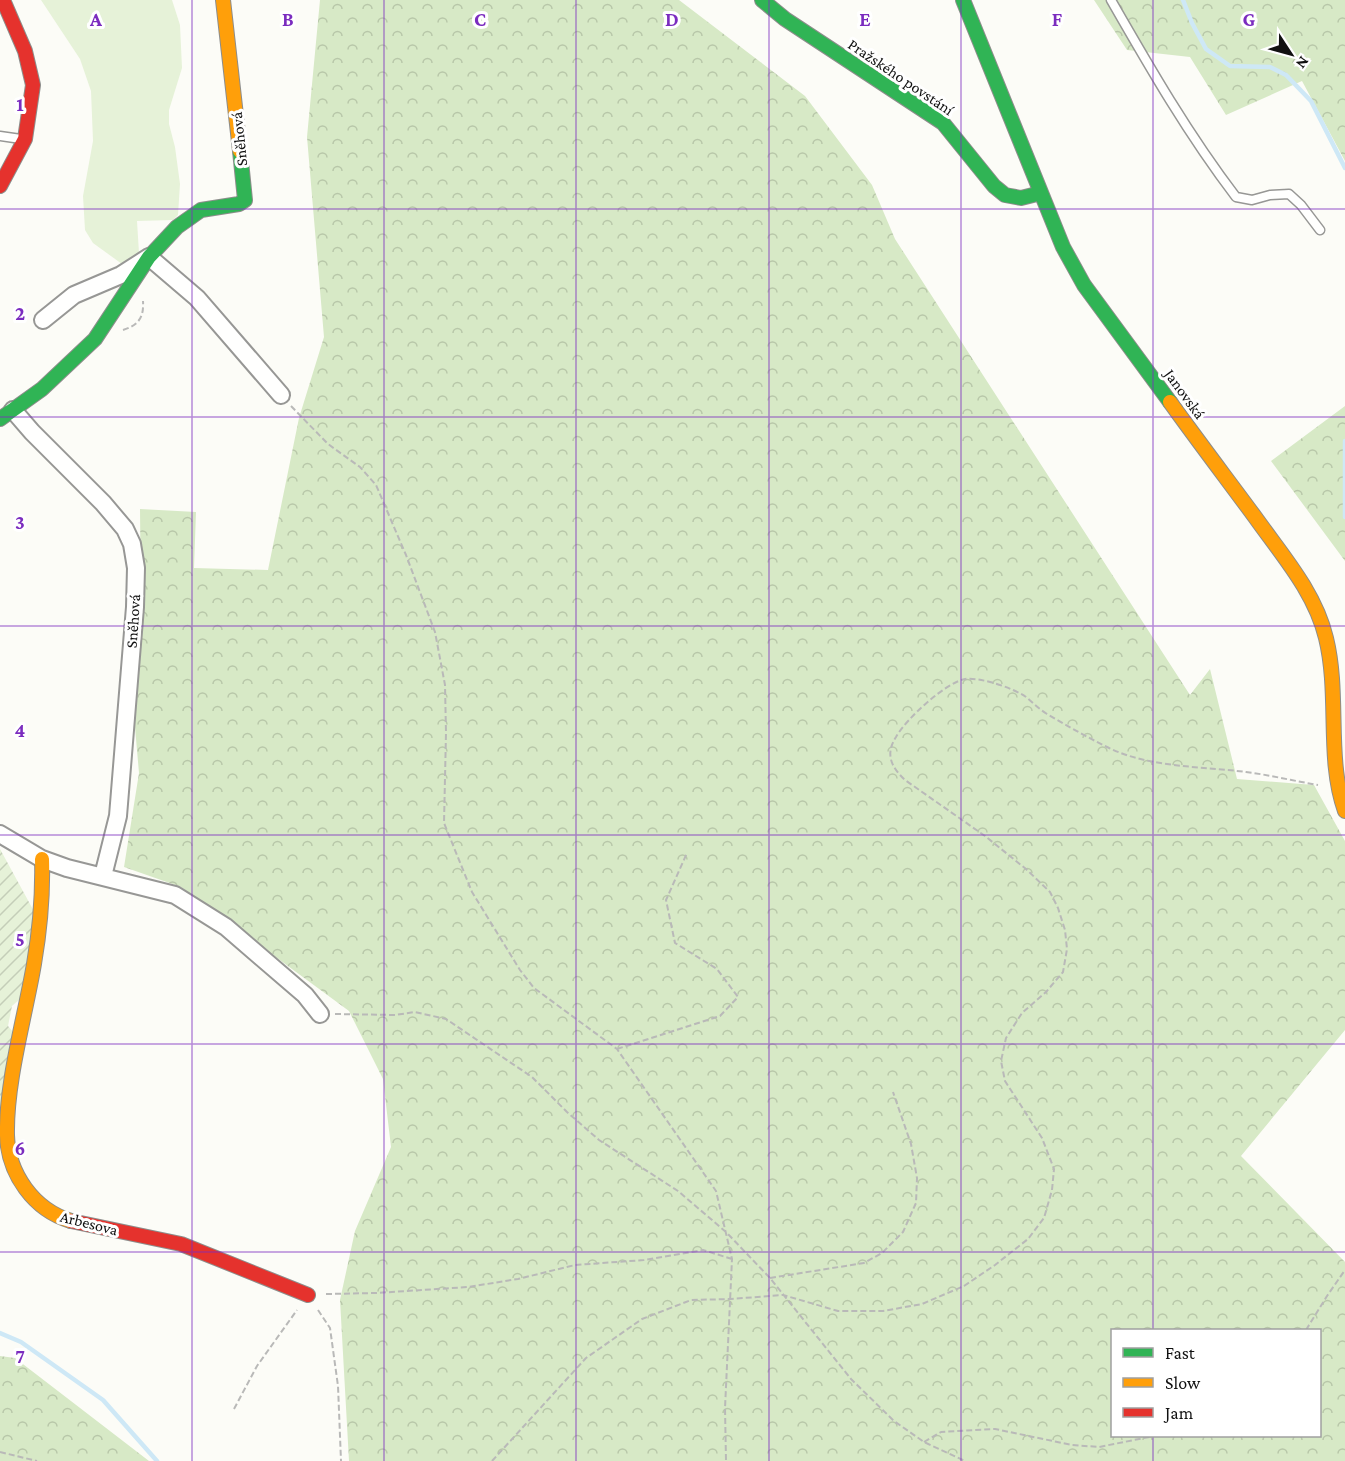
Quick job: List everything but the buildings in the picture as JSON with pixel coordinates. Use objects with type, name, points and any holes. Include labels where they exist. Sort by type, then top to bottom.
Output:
[{"type":"street","points":[[0,186],[25,139],[33,85],[26,51],[3,0]]},
{"type":"street","name":"Sněhová","points":[[103,876],[118,816],[135,607],[136,568],[132,544],[125,529],[103,503],[33,432],[6,414],[42,389],[95,339],[149,257],[177,227],[201,210],[239,204],[244,200],[223,0]]},
{"type":"street","name":"Pražského povstání","points":[[762,0],[785,19],[943,123],[994,186],[1005,195],[1021,198],[1041,193]]},
{"type":"street","name":"Janovská","points":[[963,0],[1063,247],[1084,285],[1315,602],[1332,655],[1339,788],[1345,811]]},
{"type":"street","points":[[149,257],[197,298],[281,395]]},
{"type":"street","name":"Sněhová","points":[[43,320],[74,295],[121,275],[149,257]]},
{"type":"street","points":[[0,834],[42,859],[67,868],[175,895],[226,927],[305,995],[320,1014]]},
{"type":"street","name":"Arbesova","points":[[42,859],[43,897],[34,964],[22,1017],[9,1103],[7,1137],[13,1166],[25,1190],[44,1209],[68,1220],[181,1244],[308,1294]]},
{"type":"lane","points":[[1111,0],[1172,106],[1208,161],[1236,197],[1252,200],[1270,195],[1289,194],[1301,204],[1320,230]]},
{"type":"lane","points":[[0,136],[25,139]]},
{"type":"path","points":[[281,395],[328,444],[360,467],[376,485],[406,555],[435,632],[445,685],[444,824],[472,892],[520,970],[534,988],[617,1049],[716,1191],[732,1259],[726,1461]]},
{"type":"path","points":[[492,1461],[586,1358],[642,1319],[691,1300],[783,1295],[838,1311],[883,1311],[922,1304],[964,1286],[995,1265],[1028,1239],[1044,1218],[1052,1190],[1054,1169],[1049,1151],[1042,1138],[1005,1081],[1001,1061],[1006,1038],[1022,1013],[1046,992],[1063,972],[1067,949],[1065,930],[1050,892],[1026,869],[985,836],[895,771],[890,760],[891,745],[903,725],[931,699],[963,680],[985,681],[1024,696],[1044,712],[1084,736],[1121,754],[1167,764],[1246,772],[1339,788]]},
{"type":"path","points":[[617,1049],[720,1016],[738,997],[717,969],[675,943],[666,900],[687,853]]},
{"type":"path","points":[[320,1014],[395,1015],[415,1012],[446,1019],[532,1077],[599,1140],[678,1191],[726,1232],[770,1278],[851,1379],[894,1421],[924,1442],[964,1461]]},
{"type":"path","points":[[770,1278],[864,1263],[882,1253],[903,1232],[916,1203],[917,1178],[911,1144],[893,1092]]},
{"type":"path","points":[[308,1294],[376,1293],[468,1287],[518,1279],[575,1265],[652,1259],[703,1250],[732,1259]]},
{"type":"path","points":[[1307,1329],[1345,1270]]},
{"type":"path","points":[[234,1409],[257,1366],[308,1294]]},
{"type":"path","points":[[308,1294],[330,1328],[338,1386],[341,1461]]},
{"type":"path","points":[[924,1442],[941,1432],[995,1429],[1072,1445],[1099,1447],[1150,1437]]},
{"type":"path","points":[[0,1452],[38,1461]]},
{"type":"green space","points":[[41,0],[172,0],[180,25],[182,68],[169,110],[169,124],[180,184],[178,215],[173,220],[137,221],[139,253],[134,262],[122,264],[93,243],[85,230],[83,196],[93,141],[91,91],[80,59]]},
{"type":"green space","points":[[320,0],[679,0],[805,96],[872,185],[895,239],[1190,695],[1210,669],[1237,779],[1314,785],[1345,841],[1345,1030],[1241,1156],[1345,1262],[1345,1461],[349,1461],[340,1300],[355,1231],[391,1147],[383,1079],[349,1011],[181,887],[124,867],[139,773],[134,716],[141,613],[140,509],[196,512],[194,568],[268,570],[299,418],[324,337],[307,137]]},
{"type":"green space","points":[[1094,0],[1345,0],[1345,161],[1302,81],[1226,115],[1190,57],[1127,50]]},
{"type":"green space","points":[[1345,406],[1345,561],[1271,461]]},
{"type":"green space","points":[[0,849],[36,915],[21,998],[12,1006],[8,1026],[14,1033],[0,1128]]},
{"type":"green space","points":[[0,1356],[15,1358],[149,1461],[0,1461]]},
{"type":"waterway","points":[[1183,0],[1206,49],[1230,66],[1270,67],[1286,75],[1311,101],[1345,168]]},
{"type":"waterway","points":[[1345,441],[1345,517]]},
{"type":"waterway","points":[[0,1333],[21,1342],[103,1400],[157,1461]]},
{"type":"traffic: fast","points":[[762,0],[785,19],[943,123],[994,186],[1005,195],[1021,198],[1041,193]]},
{"type":"traffic: fast","points":[[963,0],[1063,247],[1084,285],[1170,402]]},
{"type":"traffic: fast","points":[[0,419],[42,389],[95,339],[149,257],[177,227],[201,210],[239,204],[245,200],[240,151]]},
{"type":"traffic: slow","points":[[223,0],[240,151]]},
{"type":"traffic: slow","points":[[1170,402],[1286,560],[1306,590],[1321,621],[1330,660],[1336,770],[1345,811]]},
{"type":"traffic: slow","points":[[42,859],[38,938],[13,1071],[7,1135],[12,1163],[26,1188],[46,1208],[71,1221]]},
{"type":"traffic: jam","points":[[0,186],[25,139],[33,85],[25,51],[3,0]]},
{"type":"traffic: jam","points":[[71,1221],[181,1244],[308,1295]]}]
